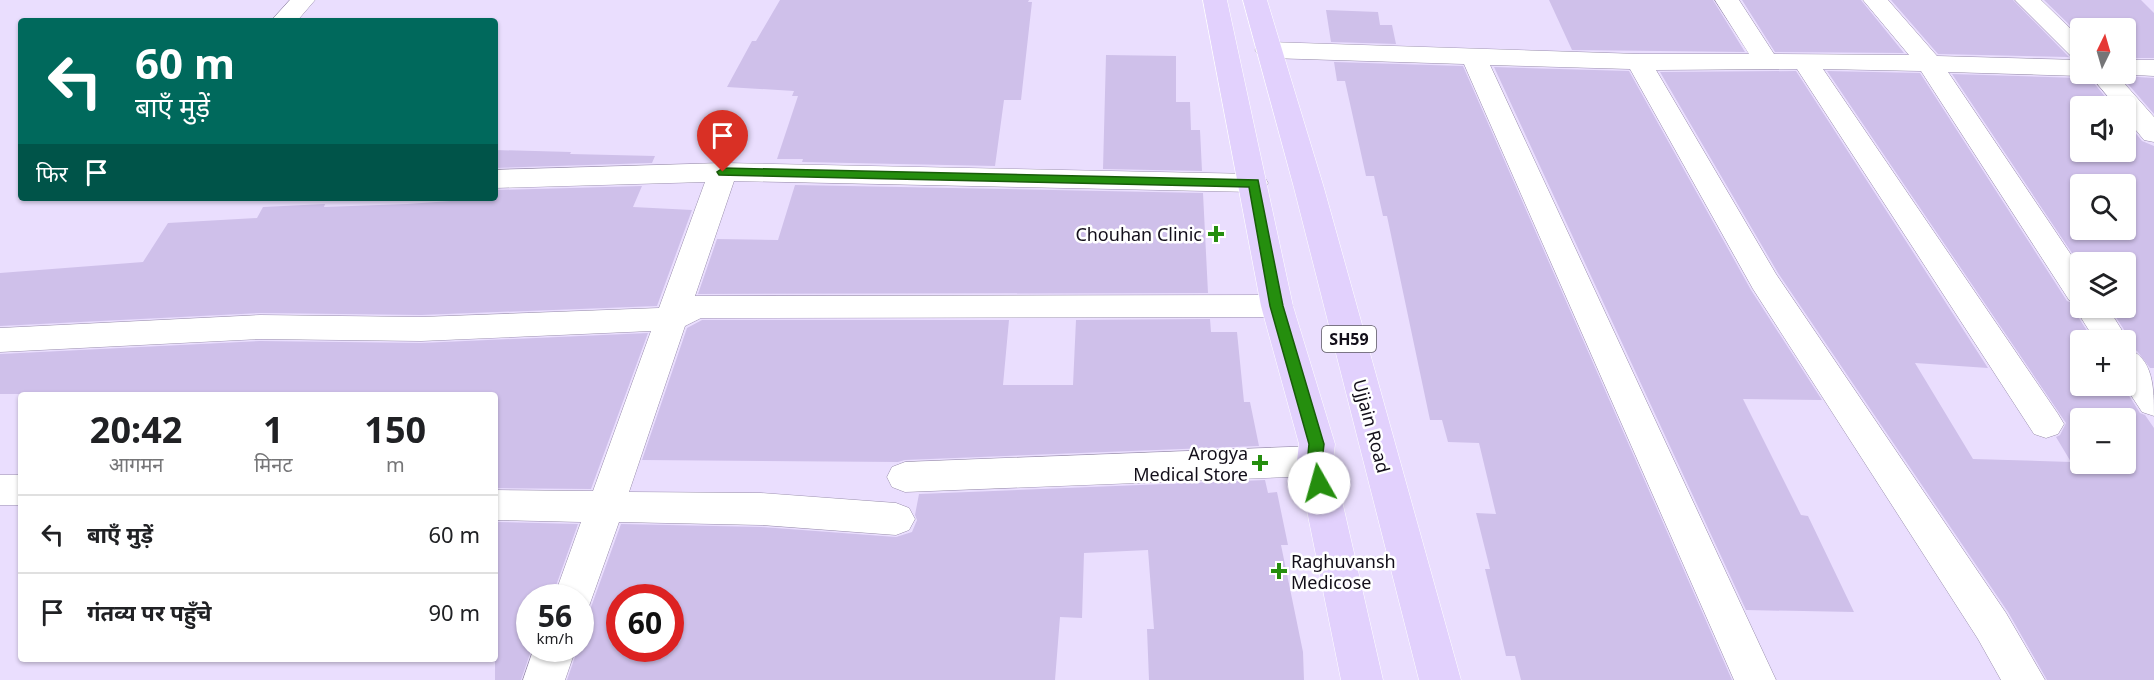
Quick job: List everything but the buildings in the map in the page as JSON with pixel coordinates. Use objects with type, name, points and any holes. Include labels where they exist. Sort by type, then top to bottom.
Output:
[{"type":"main road","points":[[1215,0],[1254,183],[1277,306],[1317,444],[1315,461],[1362,680]]},
{"type":"main road","name":"Ujjain Road","points":[[1255,0],[1309,188],[1440,680]]},
{"type":"street","points":[[287,18],[303,0]]},
{"type":"street","points":[[1727,0],[1766,61]]},
{"type":"street","points":[[1875,0],[1929,63],[2070,277]]},
{"type":"street","points":[[2027,0],[2070,41]]},
{"type":"street","points":[[1268,50],[1639,62],[1855,61],[2070,68]]},
{"type":"street","points":[[1474,57],[1755,680]]},
{"type":"street","points":[[1639,62],[1764,281],[1992,626],[2024,680]]},
{"type":"street","points":[[1805,62],[2046,424]]},
{"type":"street","points":[[2136,68],[2154,68]]},
{"type":"street","points":[[2111,84],[2154,134]]},
{"type":"street","points":[[498,179],[723,172],[1254,183]]},
{"type":"street","points":[[579,584],[723,172]]},
{"type":"street","points":[[0,340],[260,327],[421,328],[672,319],[697,307],[1277,306]]},
{"type":"street","points":[[2136,375],[2154,403]]},
{"type":"street","points":[[905,477],[1315,461]]},
{"type":"street","points":[[0,490],[18,490]]},
{"type":"street","points":[[498,505],[761,509],[896,519]]},
{"type":"street","points":[[544,680],[550,662]]},
{"type":"place","name":"Chouhan Clinic","points":[[1216,234]]},
{"type":"place","name":"Arogya Medical Store","points":[[1260,463]]},
{"type":"place","name":"Raghuvansh Medicose","points":[[1279,571]]},
{"type":"route","points":[[723,172],[1254,183],[1277,306],[1317,444],[1315,461],[1319,483]]}]
